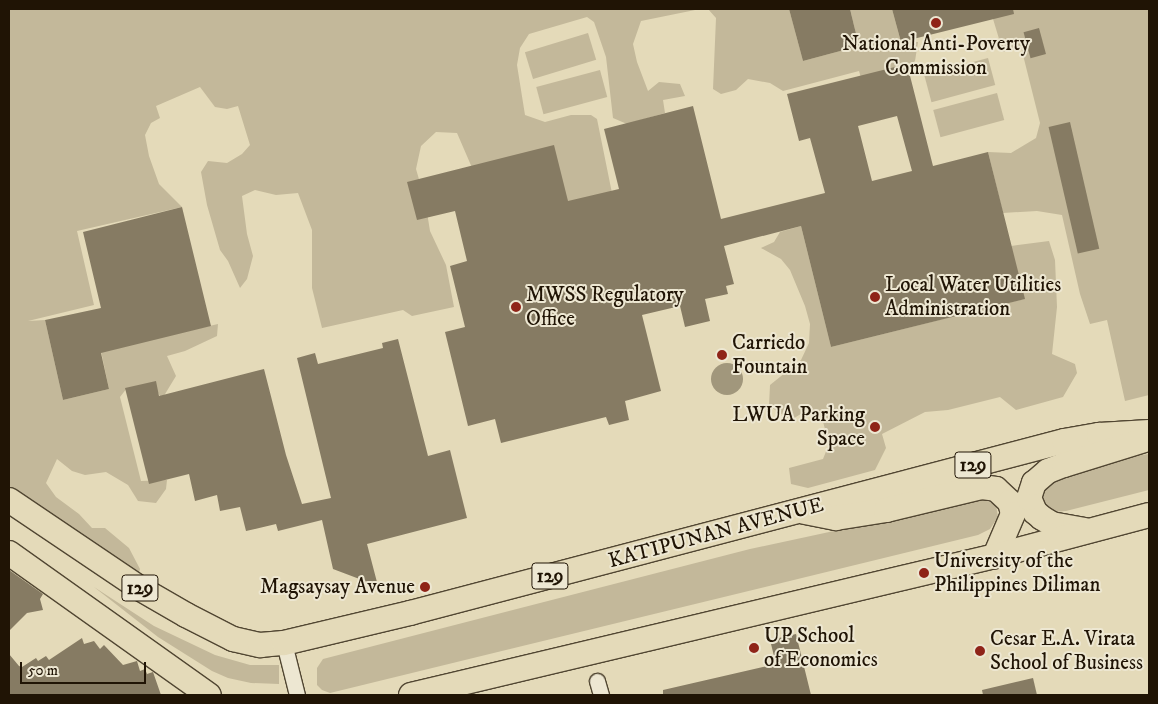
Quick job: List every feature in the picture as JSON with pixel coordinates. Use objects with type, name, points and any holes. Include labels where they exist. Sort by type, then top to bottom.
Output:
[{"type":"main road","name":"KATIPUNAN AVENUE","points":[[284,643],[419,610],[1064,441],[1099,435],[1149,432]]},
{"type":"main road","points":[[1091,530],[1052,524],[1042,518],[1035,512],[1029,498],[1034,483],[1048,472],[1064,465],[1149,439]]},
{"type":"main road","points":[[799,511],[836,518],[886,510],[982,487],[996,489],[1010,502],[1013,514],[995,556]]},
{"type":"main road","name":"129","points":[[9,500],[141,589],[198,622],[248,643],[260,645],[284,643]]},
{"type":"main road","points":[[411,695],[995,556],[1149,515]]},
{"type":"main road","name":"129","points":[[9,553],[210,695]]},
{"type":"street","points":[[284,643],[297,695]]},
{"type":"shaded area","points":[[9,9],[700,9],[641,21],[633,44],[637,62],[648,91],[659,82],[680,84],[685,96],[663,100],[665,113],[627,124],[613,118],[606,57],[594,22],[587,17],[529,34],[520,48],[517,65],[525,115],[545,122],[571,115],[591,115],[597,119],[614,203],[572,214],[473,170],[457,133],[436,132],[421,146],[416,169],[425,200],[430,231],[446,265],[454,307],[412,316],[403,310],[322,328],[312,288],[312,230],[298,193],[276,195],[255,190],[242,196],[247,234],[253,256],[247,279],[240,288],[228,261],[220,250],[207,205],[201,172],[208,161],[227,163],[242,154],[250,145],[238,106],[227,109],[215,107],[200,87],[156,106],[160,118],[151,123],[145,135],[149,156],[159,184],[182,207],[77,231],[94,305],[28,321],[45,320],[63,400],[109,389],[101,351],[218,324],[217,336],[185,351],[167,356],[176,376],[162,399],[158,393],[127,388],[120,397],[141,481],[167,480],[166,489],[156,503],[138,501],[128,485],[106,472],[85,475],[72,471],[57,459],[46,483],[56,497],[79,514],[92,528],[105,528],[129,548],[140,569],[139,573],[102,556],[9,490]]},
{"type":"shaded area","points":[[708,9],[789,9],[803,61],[859,46],[850,9],[892,9],[901,42],[918,42],[915,61],[897,75],[864,89],[859,71],[783,91],[770,83],[748,79],[736,90],[721,94],[713,89],[716,18]]},
{"type":"shaded area","points":[[990,9],[1149,9],[1149,395],[1125,401],[1107,320],[1090,324],[1080,294],[1062,215],[1037,211],[1003,213],[988,152],[1011,153],[1036,138],[1040,123],[1021,47],[1003,52]]},
{"type":"shaded area","points":[[588,33],[596,60],[533,79],[525,52]]},
{"type":"shaded area","points":[[988,58],[995,85],[931,102],[924,75]]},
{"type":"shaded area","points":[[600,70],[607,97],[543,114],[536,87]]},
{"type":"shaded area","points":[[997,93],[1004,120],[940,137],[933,110]]},
{"type":"shaded area","points":[[801,226],[831,347],[1024,299],[1011,246],[1049,241],[1055,260],[1057,307],[1052,354],[1075,364],[1077,373],[1063,397],[1016,410],[1000,397],[948,410],[925,412],[882,434],[886,448],[875,470],[808,488],[791,484],[789,468],[823,459],[829,444],[822,418],[804,412],[791,420],[769,406],[770,385],[801,360],[809,343],[810,324],[805,306],[790,270],[781,259],[761,248],[774,242],[780,232]]},
{"type":"shaded area","name":"Carriedo Fountain","points":[[727,363],[733,364],[738,368],[742,373],[742,385],[738,390],[733,394],[727,395],[721,394],[716,390],[712,385],[711,379],[712,373],[716,368],[721,364]]},
{"type":"shaded area","points":[[1149,454],[1149,490],[1066,511],[1053,512],[1042,509],[1040,489],[1052,481],[1134,456]]},
{"type":"shaded area","points":[[973,501],[987,501],[996,505],[998,517],[990,529],[978,535],[330,693],[322,690],[317,685],[317,668],[323,659],[750,549]]},
{"type":"shaded area","points":[[94,587],[154,626],[215,655],[250,665],[279,665],[279,684],[251,683],[228,678],[212,671],[158,637]]},
{"type":"building","points":[[789,9],[850,9],[859,46],[803,61]]},
{"type":"building","name":"National Anti-Poverty Commission","points":[[892,9],[1013,9],[1014,14],[901,42]]},
{"type":"building","points":[[1039,28],[1046,54],[1031,58],[1024,32]]},
{"type":"building","points":[[907,64],[933,166],[988,152],[1025,299],[831,347],[801,226],[724,246],[734,284],[726,286],[728,294],[705,299],[710,321],[685,327],[680,306],[642,315],[661,391],[625,401],[629,420],[609,425],[606,417],[501,443],[495,419],[468,426],[445,332],[465,327],[450,266],[467,261],[455,211],[417,220],[407,182],[554,145],[568,201],[619,189],[604,129],[693,106],[721,219],[825,193],[810,138],[799,141],[787,94]],"holes":[[[897,116],[912,171],[872,181],[858,126]]]},
{"type":"building","points":[[1070,122],[1099,249],[1078,254],[1049,127]]},
{"type":"building","points":[[182,207],[211,326],[101,353],[109,389],[63,400],[45,320],[101,308],[83,232]]},
{"type":"building","points":[[398,339],[428,456],[450,450],[467,518],[367,544],[378,586],[333,569],[322,520],[278,531],[276,524],[246,531],[240,507],[220,511],[217,495],[195,501],[189,474],[149,484],[125,388],[156,381],[159,396],[264,369],[286,455],[302,504],[331,498],[297,358],[315,353],[318,364],[383,348],[382,343]]},
{"type":"building","points":[[9,570],[43,594],[40,599],[43,610],[27,613],[9,631]]},
{"type":"building","points":[[796,634],[811,695],[663,695],[663,690],[776,664],[770,640]]},
{"type":"building","points":[[82,638],[84,644],[94,641],[100,649],[104,645],[123,665],[137,661],[140,671],[145,669],[147,674],[153,672],[161,695],[9,695],[9,654],[22,667],[36,658],[38,661],[46,656],[49,660]]},
{"type":"building","points":[[1033,678],[1037,695],[983,695],[982,690]]},
{"type":"place","name":"National Anti-Poverty Commission","points":[[936,23]]},
{"type":"place","name":"Local Water Utilities Administration","points":[[875,297]]},
{"type":"place","name":"MWSS Regulatory Office","points":[[516,307]]},
{"type":"place","name":"Carriedo Fountain","points":[[722,355]]},
{"type":"place","name":"LWUA Parking Space","points":[[875,427]]},
{"type":"place","name":"University of the Philippines Diliman","points":[[924,573]]},
{"type":"place","name":"Magsaysay Avenue","points":[[425,587]]},
{"type":"place","name":"UP School of Economics","points":[[754,648]]},
{"type":"place","name":"Cesar E.A. Virata School of Business","points":[[980,651]]}]
